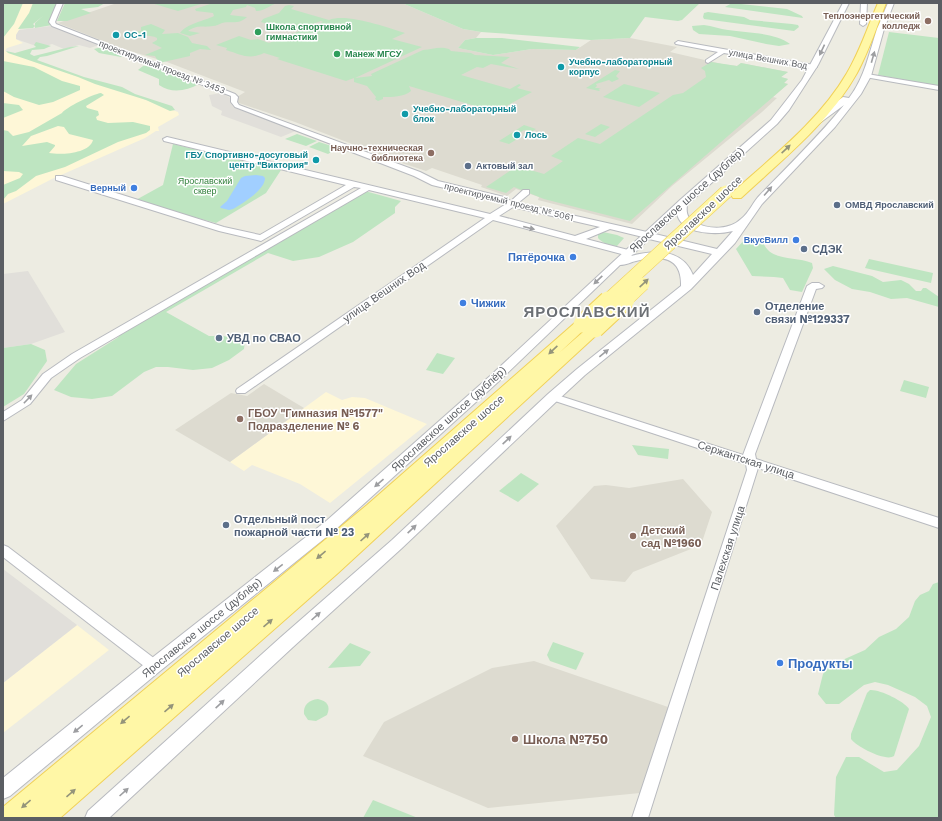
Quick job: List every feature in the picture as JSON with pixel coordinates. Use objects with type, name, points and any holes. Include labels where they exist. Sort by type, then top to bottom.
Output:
[{"type":"main road","points":[[861,28],[872,3]]},
{"type":"main road","name":"Ярославское шоссе","points":[[41,818],[331,568],[588,326],[732,193],[814,123],[840,92],[852,73],[882,3]]},
{"type":"main road","name":"Ярославское шоссе","points":[[732,193],[804,120],[829,90]]},
{"type":"main road","name":"Ярославское шоссе","points":[[9,818],[588,326]]},
{"type":"street","name":"проектируемый проезд № 3453","points":[[60,3],[52,22],[54,25],[233,95],[235,97],[234,102],[237,106],[375,158]]},
{"type":"street","name":"Ярославское шоссе (дублёр)","points":[[3,790],[154,666],[330,526],[494,379],[614,265],[778,117],[797,95],[814,67],[846,3]]},
{"type":"street","points":[[861,28],[864,3]]},
{"type":"street","points":[[95,818],[287,642],[397,544],[552,397],[686,287],[731,241],[774,184],[832,125],[858,92],[867,76],[881,29],[891,3]]},
{"type":"street","name":"улица Вешних Вод","points":[[678,43],[814,67]]},
{"type":"street","name":"улица Вешних Вод","points":[[708,61],[722,51]]},
{"type":"street","points":[[867,76],[939,88]]},
{"type":"street","points":[[814,123],[827,114],[841,101],[858,92]]},
{"type":"street","points":[[167,139],[492,217],[629,253]]},
{"type":"street","name":"проектируемый проезд № 5061","points":[[375,158],[417,174],[435,183],[501,199],[512,204],[647,235]]},
{"type":"street","points":[[59,178],[222,229],[261,238],[353,184]]},
{"type":"street","points":[[3,417],[26,402],[47,376],[76,356],[368,187]]},
{"type":"street","name":"улица Вешних Вод","points":[[241,392],[512,204],[526,192]]},
{"type":"street","points":[[683,202],[681,207],[683,217],[689,224],[695,227],[723,230],[732,228],[744,222]]},
{"type":"street","points":[[572,239],[585,237],[598,228],[615,228]]},
{"type":"street","points":[[647,235],[719,253]]},
{"type":"street","points":[[614,265],[634,257],[644,255],[654,254],[668,256],[681,264],[686,270],[688,277],[686,287]]},
{"type":"street","name":"Палехская улица","points":[[640,818],[753,470],[749,454],[805,302],[812,286],[819,286]]},
{"type":"street","name":"Сержантская улица","points":[[552,397],[939,523]]},
{"type":"street","points":[[330,526],[393,493]]},
{"type":"street","points":[[3,550],[154,666]]},
{"type":"shaded area","points":[[3,3],[37,3],[16,35],[16,39],[23,43],[7,48],[5,51],[103,84],[178,112],[179,115],[158,127],[159,131],[156,131],[145,138],[52,179],[3,204]]},
{"type":"shaded area","points":[[117,3],[402,3],[463,29],[481,32],[476,38],[465,40],[458,48],[493,55],[532,49],[576,50],[591,40],[630,38],[677,47],[670,52],[722,64],[737,66],[741,63],[788,72],[781,77],[788,79],[784,83],[788,84],[773,97],[777,98],[762,112],[672,186],[632,224],[538,200],[539,197],[516,189],[507,196],[481,187],[482,185],[432,168],[426,171],[396,161],[295,122],[236,102],[237,97],[245,92],[167,62],[123,49],[58,23]]},
{"type":"shaded area","points":[[51,26],[102,44],[90,48],[79,45],[64,49],[52,44],[46,46],[36,46],[16,39],[16,35],[19,30]]},
{"type":"shaded area","points":[[222,93],[230,98],[234,105],[298,130],[281,137],[221,115],[222,111],[212,106],[209,95]]},
{"type":"shaded area","points":[[28,271],[65,332],[31,344],[3,348],[3,274]]},
{"type":"shaded area","name":"ГБОУ \"Гимназия №1577\" Подразделение № 6","points":[[264,384],[304,408],[230,462],[175,430],[231,393],[247,396]]},
{"type":"shaded area","points":[[326,392],[342,400],[352,397],[365,398],[427,424],[330,503],[300,484],[252,465],[244,471],[230,462]]},
{"type":"shaded area","name":"Детский сад №1960","points":[[683,479],[712,512],[701,545],[633,572],[625,582],[591,579],[556,526],[594,486],[606,485],[629,488]]},
{"type":"shaded area","points":[[3,569],[77,625],[3,683]]},
{"type":"shaded area","points":[[77,625],[109,650],[3,733],[3,683]]},
{"type":"shaded area","name":"Школа №750","points":[[534,661],[668,707],[640,793],[488,808],[363,756],[384,722],[492,668]]},
{"type":"green space","points":[[3,3],[23,3],[14,24],[3,38]]},
{"type":"green space","points":[[33,3],[59,3],[52,25],[18,29],[29,13]]},
{"type":"green space","points":[[65,3],[105,3],[98,7],[81,9],[91,13],[67,21],[57,21]]},
{"type":"green space","points":[[151,3],[199,3],[201,4],[178,11]]},
{"type":"green space","points":[[213,3],[277,3],[259,11],[256,11],[255,8],[247,5],[246,7],[233,10],[230,15],[247,17],[241,21],[225,22],[209,27],[195,28],[188,31],[200,33],[190,36],[180,33],[186,27],[214,16],[213,13],[196,11],[195,9]]},
{"type":"green space","points":[[402,3],[700,3],[682,20],[678,21],[645,17],[630,38],[591,40],[481,32],[463,29]]},
{"type":"green space","points":[[732,3],[787,9],[802,16],[803,18],[725,7]]},
{"type":"green space","points":[[285,6],[294,6],[291,9],[329,20],[346,18],[377,24],[405,33],[392,39],[422,47],[355,78],[372,76],[371,74],[423,50],[443,48],[451,51],[471,53],[475,55],[510,57],[501,63],[519,69],[491,64],[483,68],[477,67],[461,75],[510,89],[519,84],[521,85],[517,88],[532,92],[495,112],[409,86],[411,91],[408,93],[398,96],[383,97],[383,99],[378,101],[375,99],[376,97],[367,86],[354,82],[354,78],[346,81],[277,59],[280,58],[264,53],[254,56],[245,56],[216,45],[239,36],[251,40],[258,39],[269,43],[323,22],[321,21],[292,31],[261,22],[263,19],[279,13]]},
{"type":"green space","points":[[708,12],[744,17],[750,20],[792,24],[798,25],[799,27],[794,31],[704,19],[704,13]]},
{"type":"green space","points":[[151,24],[165,30],[162,34],[178,33],[188,37],[192,43],[207,46],[211,50],[200,49],[190,53],[190,56],[159,63],[155,56],[145,55],[162,48],[152,43],[157,40],[157,38],[151,36],[133,35],[134,32],[141,31],[141,27]]},
{"type":"green space","points":[[704,25],[725,30],[768,35],[784,40],[790,44],[779,46],[730,36],[699,34],[693,30],[692,26]]},
{"type":"green space","points":[[889,32],[939,38],[939,86],[878,75]]},
{"type":"green space","points":[[476,38],[502,38],[580,47],[576,50],[532,49],[493,55],[458,48],[465,40]]},
{"type":"green space","points":[[36,42],[51,46],[44,49],[32,50],[30,54],[34,56],[79,46],[40,57],[37,60],[84,77],[122,87],[135,94],[172,106],[175,110],[170,111],[146,100],[95,84],[6,51],[15,53],[36,47],[34,45]]},
{"type":"green space","points":[[102,47],[124,55],[121,57],[99,53],[94,49]]},
{"type":"green space","points":[[3,61],[34,67],[62,81],[80,86],[80,90],[53,102],[39,105],[14,97],[3,91]]},
{"type":"green space","points":[[711,62],[737,66],[741,63],[788,72],[781,77],[788,79],[784,83],[788,84],[630,221],[544,199],[514,187],[506,193],[486,187],[517,166],[544,174],[563,161],[551,156],[578,138],[600,144],[673,95],[683,93],[706,77],[705,71],[701,68]]},
{"type":"green space","points":[[143,66],[162,70],[185,80],[199,84],[184,90],[169,90],[159,85],[159,79],[138,70]]},
{"type":"green space","points":[[615,70],[620,71],[616,76],[619,79],[612,82],[609,80],[596,84],[597,86],[595,88],[601,88],[598,89],[600,90],[599,91],[586,88]]},
{"type":"green space","points":[[624,84],[660,93],[639,107],[603,97]]},
{"type":"green space","points":[[101,93],[104,95],[86,106],[87,108],[98,111],[99,115],[96,117],[97,120],[108,123],[133,122],[150,126],[150,130],[146,133],[118,142],[65,167],[36,176],[16,191],[8,194],[3,200],[3,185],[20,178],[23,174],[19,172],[3,171],[3,130],[8,131],[13,136],[29,132],[86,98]],"holes":[[[58,126],[64,127],[69,134],[93,140],[90,145],[80,151],[60,154],[49,153],[55,145],[47,142],[22,146],[31,136]]]},
{"type":"green space","points":[[3,103],[19,105],[23,110],[3,118]]},
{"type":"green space","points":[[601,124],[610,127],[595,137],[585,134]]},
{"type":"green space","points":[[524,125],[536,129],[531,132],[524,130],[514,136],[519,138],[509,144],[499,141]]},
{"type":"green space","points":[[297,134],[317,141],[306,146],[285,139]]},
{"type":"green space","points":[[319,142],[338,148],[328,154],[309,147]]},
{"type":"green space","name":"Ярославский сквер","points":[[173,144],[281,170],[266,193],[216,223],[134,201],[163,185]]},
{"type":"green space","points":[[365,191],[401,201],[395,207],[395,213],[353,242],[319,257],[293,261],[268,253],[166,312],[209,336],[224,336],[245,342],[244,349],[229,360],[212,368],[193,370],[156,367],[144,372],[112,396],[92,399],[71,397],[54,390],[76,364],[117,338],[133,324]]},
{"type":"green space","points":[[603,232],[624,238],[617,246],[609,245],[598,238],[598,234]]},
{"type":"green space","points":[[746,238],[763,242],[771,253],[777,256],[812,263],[813,268],[802,292],[790,290],[783,278],[752,276],[736,249]]},
{"type":"green space","points":[[869,259],[933,273],[931,283],[865,268]]},
{"type":"green space","points":[[833,266],[872,276],[883,282],[901,280],[909,284],[916,291],[921,291],[923,288],[926,288],[939,297],[939,307],[907,298],[891,299],[870,292],[852,289],[835,280],[824,269]]},
{"type":"green space","points":[[31,344],[45,350],[47,361],[24,394],[3,407],[3,348]]},
{"type":"green space","points":[[437,353],[455,358],[443,374],[426,370]]},
{"type":"green space","points":[[904,380],[929,387],[926,398],[900,391]]},
{"type":"green space","points":[[632,445],[669,449],[668,459],[638,455]]},
{"type":"green space","points":[[521,473],[539,484],[518,502],[499,491]]},
{"type":"green space","points":[[939,582],[939,818],[836,818],[834,815],[836,777],[846,757],[859,757],[884,772],[897,770],[919,746],[931,717],[927,706],[915,697],[888,685],[875,682],[864,685],[839,704],[826,704],[818,694],[823,674],[829,666],[865,650],[879,637],[896,629],[909,617],[915,601],[920,595],[929,591],[933,584]]},
{"type":"green space","points":[[553,642],[584,653],[576,670],[550,661],[547,655]]},
{"type":"green space","points":[[350,643],[371,652],[360,666],[328,668]]},
{"type":"green space","points":[[870,690],[879,691],[891,696],[909,709],[894,756],[885,757],[872,753],[859,746],[851,739],[851,734],[867,693]]},
{"type":"green space","points":[[318,699],[327,704],[329,709],[327,715],[316,721],[308,720],[304,714],[304,708],[312,700]]},
{"type":"green space","points":[[373,800],[418,818],[363,818]]},
{"type":"water","points":[[256,175],[263,176],[265,178],[264,183],[258,192],[233,209],[229,210],[220,207],[227,201],[241,178]]},
{"type":"place","name":"Теплоэнергетический колледж","points":[[928,21]]},
{"type":"place","name":"Школа спортивной гимнастики","points":[[258,32]]},
{"type":"place","name":"ОС-1","points":[[116,35]]},
{"type":"place","name":"Манеж МГСУ","points":[[337,54]]},
{"type":"place","name":"Учебно-лабораторный корпус","points":[[561,67]]},
{"type":"place","name":"Учебно-лабораторный блок","points":[[405,114]]},
{"type":"place","name":"Лось","points":[[517,135]]},
{"type":"place","name":"Научно-техническая библиотека","points":[[431,153]]},
{"type":"place","name":"ГБУ Спортивно-досуговый центр \"Виктория\"","points":[[316,160]]},
{"type":"place","name":"Актовый зал","points":[[468,166]]},
{"type":"place","name":"Верный","points":[[134,188]]},
{"type":"place","name":"ОМВД Ярославский","points":[[837,205]]},
{"type":"place","name":"ВкусВилл","points":[[796,240]]},
{"type":"place","name":"СДЭК","points":[[804,249]]},
{"type":"place","name":"Пятёрочка","points":[[573,257]]},
{"type":"place","name":"Чижик","points":[[463,303]]},
{"type":"place","name":"Отделение связи №129337","points":[[757,312]]},
{"type":"place","name":"УВД по СВАО","points":[[219,338]]},
{"type":"place","name":"ГБОУ \"Гимназия №1577\" Подразделение № 6","points":[[240,419]]},
{"type":"place","name":"Отдельный пост пожарной части № 23","points":[[226,525]]},
{"type":"place","name":"Детский сад №1960","points":[[633,536]]},
{"type":"place","name":"Продукты","points":[[780,663]]},
{"type":"place","name":"Школа №750","points":[[515,739]]},
{"type":"district","name":"ЯРОСЛАВСКИЙ","points":[[587,312]]}]
